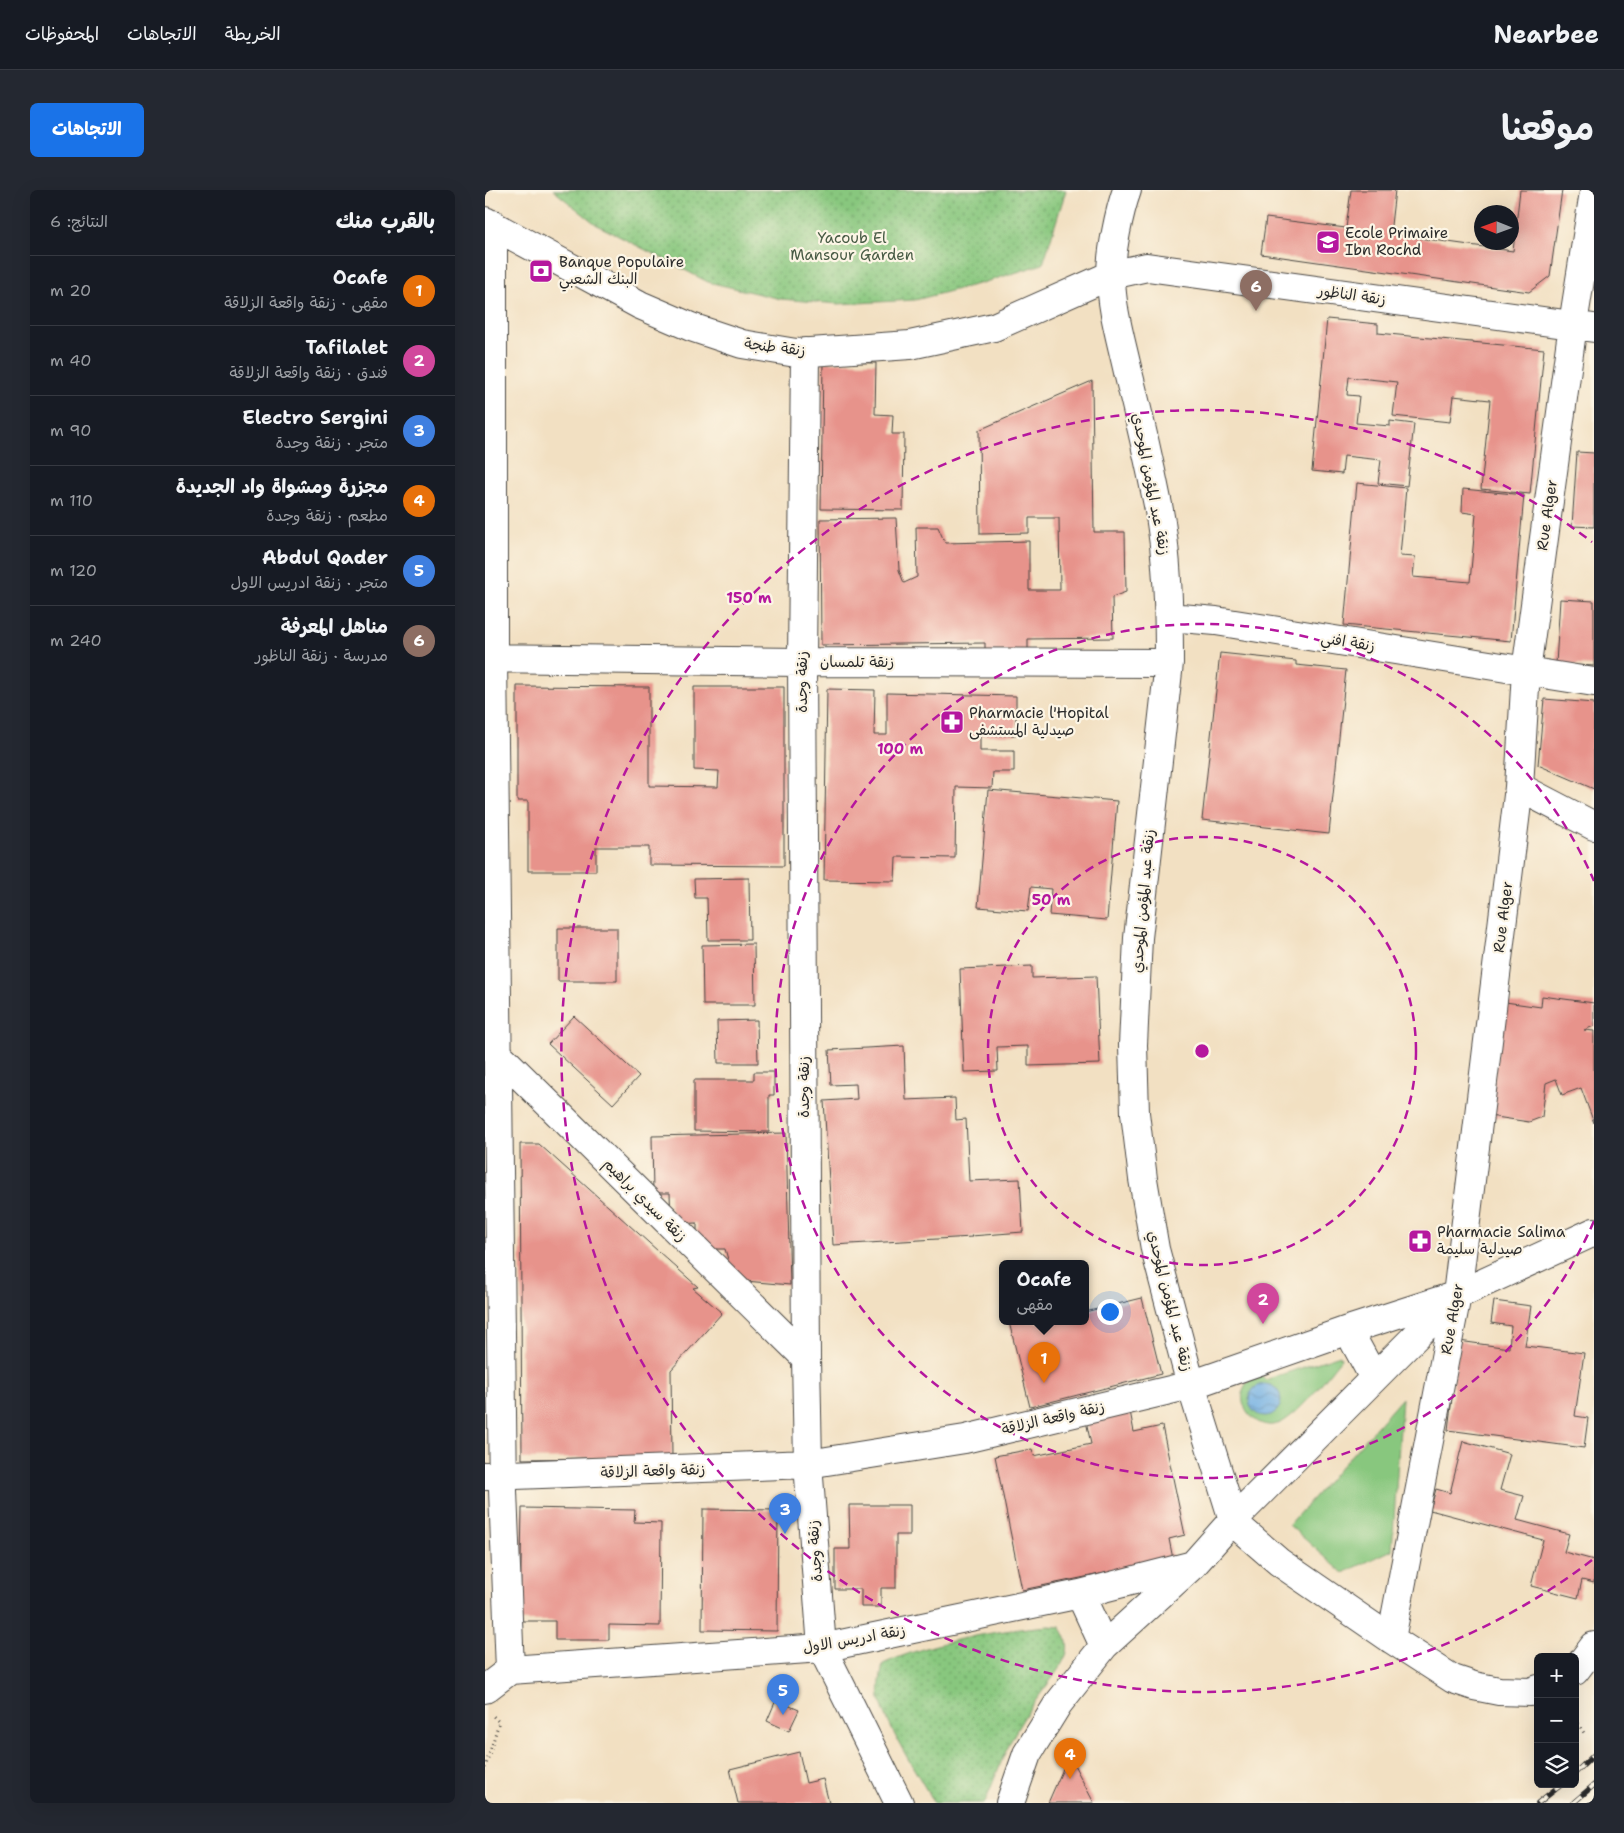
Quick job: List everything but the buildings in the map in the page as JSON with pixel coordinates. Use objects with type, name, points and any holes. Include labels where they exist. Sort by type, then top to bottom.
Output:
[{"type":"street","name":"زنقة عبد المؤمن الموحدي","points":[[1127,190],[1117,230],[1111,275],[1115,314],[1159,508],[1169,617],[1169,663],[1138,938],[1133,1045],[1135,1113],[1143,1179],[1155,1249],[1191,1385],[1233,1520]]},
{"type":"street","name":"Rue Alger","points":[[1391,1640],[1457,1295],[1519,787],[1526,671],[1583,326],[1594,192]]},
{"type":"street","name":"زنقة طنجة","points":[[489,222],[640,305],[691,327],[749,346],[796,353],[910,345],[994,327],[1111,275]]},
{"type":"street","points":[[487,1700],[510,1670],[494,1476],[489,658],[489,222]]},
{"type":"street","name":"زنقة الناظور","points":[[1111,275],[1147,267],[1583,326]]},
{"type":"street","name":"زنقة وجدة","points":[[805,352],[802,662],[806,1358],[809,1464],[822,1648],[899,1803]]},
{"type":"street","name":"زنقة افني","points":[[1169,617],[1216,620],[1594,682]]},
{"type":"street","name":"زنقة تلمسان","points":[[489,658],[802,662],[1169,663]]},
{"type":"street","points":[[1519,787],[1594,826]]},
{"type":"street","name":"زنقة سيدي براهيم","points":[[491,1048],[806,1358]]},
{"type":"street","name":"زنقة واقعة الزلاقة","points":[[494,1476],[809,1464],[965,1439],[1191,1385],[1348,1330],[1457,1295],[1594,1232]]},
{"type":"street","points":[[1010,1803],[1027,1754],[1059,1704],[1104,1646],[1193,1565],[1233,1520],[1457,1295]]},
{"type":"street","points":[[1348,1330],[1374,1378]]},
{"type":"street","points":[[1233,1520],[1234,1523],[1279,1562],[1391,1640],[1453,1678],[1474,1686],[1499,1691],[1534,1691]]},
{"type":"street","name":"زنقة ادريس الاول","points":[[510,1670],[822,1648],[1080,1594],[1193,1565]]},
{"type":"street","points":[[1080,1594],[1104,1646]]},
{"type":"street","points":[[1579,1666],[1594,1646]]},
{"type":"path","points":[[485,1768],[499,1722],[487,1700]]},
{"type":"path","points":[[1579,1725],[1584,1733]]},
{"type":"green space","name":"Yacoub El Mansour Garden","points":[[553,190],[1066,190],[1043,264],[982,283],[915,300],[838,304],[781,299],[708,282],[597,225]]},
{"type":"green space","points":[[1340,1355],[1341,1359],[1316,1391],[1287,1419],[1275,1425],[1264,1424],[1254,1420],[1247,1412],[1243,1402],[1243,1391],[1248,1382],[1259,1374],[1265,1380]]},
{"type":"green space","points":[[1402,1398],[1392,1550],[1343,1573],[1289,1525]]},
{"type":"green space","points":[[1049,1626],[1060,1627],[1065,1635],[1067,1652],[1065,1658],[1055,1675],[1029,1709],[1013,1736],[985,1803],[934,1803],[896,1738],[884,1711],[879,1690],[883,1664],[922,1649],[964,1638]]},
{"type":"water","points":[[1265,1384],[1271,1385],[1276,1389],[1280,1394],[1280,1406],[1276,1411],[1271,1415],[1265,1416],[1259,1415],[1254,1411],[1250,1406],[1249,1400],[1250,1394],[1254,1389],[1259,1385]]},
{"type":"railway","points":[[1579,1769],[1594,1755]]},
{"type":"railway","points":[[1573,1803],[1594,1785]]},
{"type":"railway","points":[[1538,1803],[1557,1788]]},
{"type":"place","name":"Ecole Primaire Ibn Rochd","points":[[1328,242]]},
{"type":"place","name":"Banque Populaire البنك الشعبي","points":[[541,271]]},
{"type":"place","name":"مناهل المعرفة","points":[[1256,311]]},
{"type":"place","name":"Pharmacie l'Hopital صيدلية المستشفى","points":[[952,722]]},
{"type":"place","name":"Pharmacie Salima صيدلية سليمة","points":[[1420,1241]]},
{"type":"place","name":"Tafilalet","points":[[1263,1324]]},
{"type":"place","name":"Ocafe","points":[[1044,1383]]},
{"type":"place","name":"Electro Sergini","points":[[785,1534]]},
{"type":"place","name":"Abdul Qader","points":[[783,1715]]},
{"type":"place","name":"مجزرة ومشواة واد الجديدة","points":[[1070,1779]]}]
